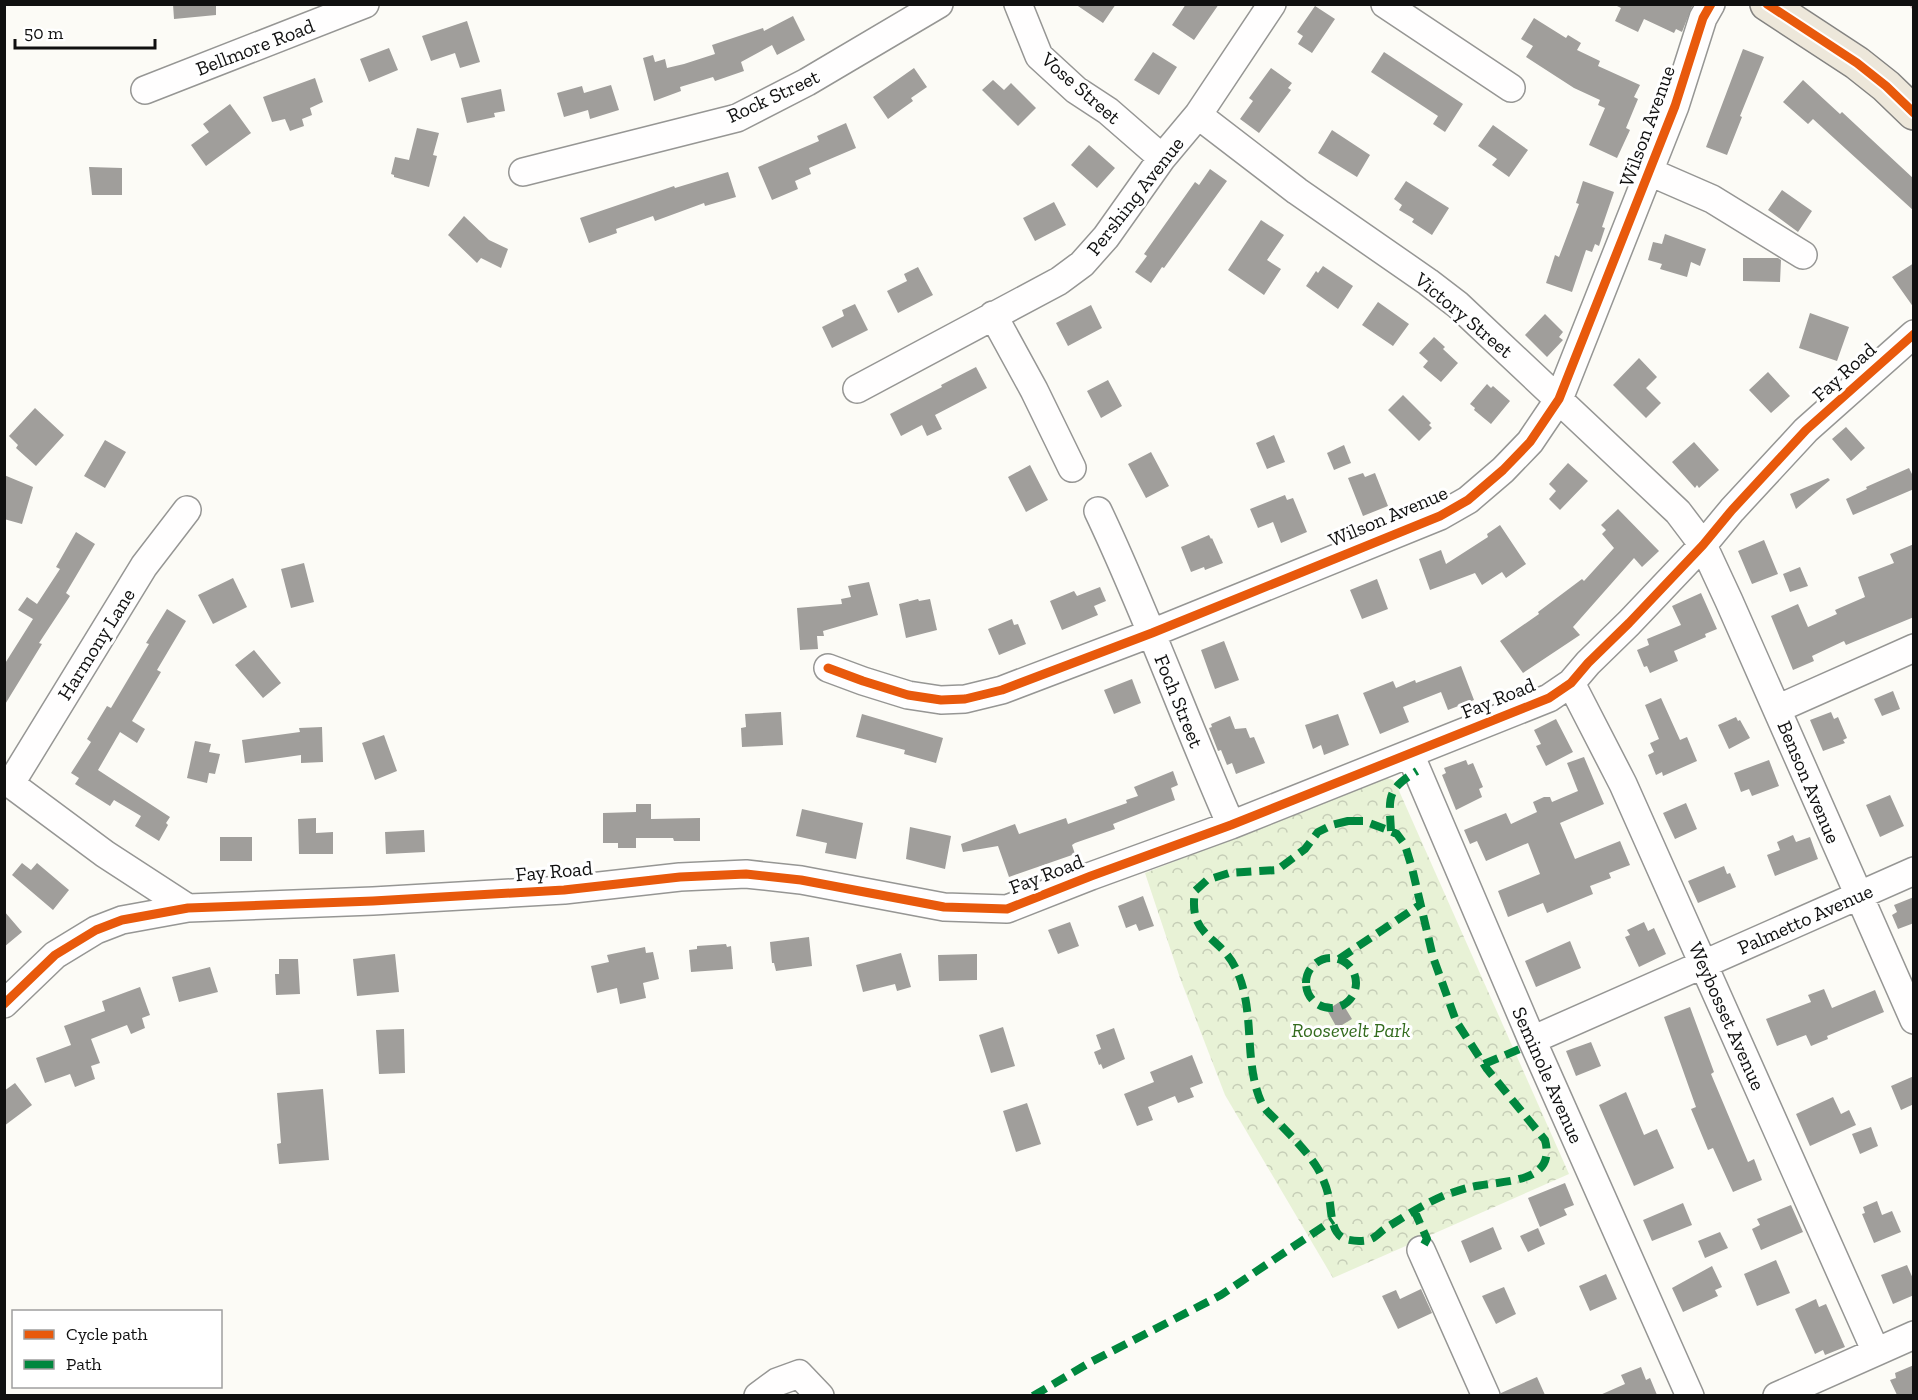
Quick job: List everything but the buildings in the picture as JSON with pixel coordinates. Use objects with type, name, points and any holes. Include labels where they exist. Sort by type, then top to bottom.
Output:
[{"type":"main road","points":[[1767,4],[1857,63],[1914,113]]},
{"type":"street","name":"Bellmore Road","points":[[145,90],[365,4]]},
{"type":"street","name":"Rock Street","points":[[523,172],[737,118],[807,82],[939,4]]},
{"type":"street","name":"Vose Street","points":[[1018,4],[1040,56],[1076,90],[1108,111],[1162,158]]},
{"type":"street","name":"Pershing Avenue","points":[[857,388],[1059,280],[1082,264],[1106,237],[1162,158],[1198,115],[1272,4]]},
{"type":"street","points":[[1385,4],[1511,88]]},
{"type":"street","name":"Wilson Avenue","points":[[828,668],[909,695],[941,700],[965,699],[1002,690],[1152,633],[1313,566],[1408,530],[1468,500],[1530,442],[1559,399],[1650,172],[1675,106],[1703,18],[1711,4]]},
{"type":"street","name":"Victory Street","points":[[1198,115],[1297,191],[1458,305],[1678,512],[1703,545]]},
{"type":"street","points":[[1650,172],[1712,199],[1803,255]]},
{"type":"street","points":[[993,315],[1034,390],[1072,468]]},
{"type":"street","name":"Fay Road","points":[[4,1004],[55,955],[96,930],[122,920],[188,908],[373,901],[564,890],[680,877],[746,874],[801,880],[944,908],[1007,909],[1232,825],[1549,698],[1570,683],[1587,663],[1629,623],[1703,545],[1806,430],[1914,334]]},
{"type":"street","name":"Harmony Lane","points":[[8,781],[144,566],[187,510]]},
{"type":"street","name":"Foch Street","points":[[1098,511],[1152,633],[1195,744],[1232,825]]},
{"type":"street","name":"Benson Avenue","points":[[1703,545],[1914,1020]]},
{"type":"street","points":[[1777,709],[1914,648]]},
{"type":"street","name":"Weybosset Avenue","points":[[1570,683],[1623,784],[1876,1352]]},
{"type":"street","name":"Seminole Avenue","points":[[1410,754],[1532,1040],[1690,1395]]},
{"type":"street","points":[[8,781],[105,854],[188,908]]},
{"type":"street","name":"Palmetto Avenue","points":[[1532,1040],[1914,871]]},
{"type":"street","points":[[1421,1250],[1486,1395]]},
{"type":"street","points":[[1777,1395],[1914,1335]]},
{"type":"street","points":[[758,1395],[777,1382],[799,1374],[820,1395]]},
{"type":"green space","name":"Roosevelt Park","points":[[1387,778],[1396,784],[1569,1174],[1333,1278],[1225,1095],[1180,978],[1145,873]]},
{"type":"railway","points":[[1911,4],[1914,8]]},
{"type":"marked path","points":[[1391,831],[1390,802],[1392,795],[1400,784],[1417,771]]},
{"type":"marked path","points":[[1348,821],[1364,821],[1388,830],[1397,834],[1405,845],[1433,957],[1456,1021],[1487,1069],[1545,1140],[1546,1155],[1543,1165],[1535,1173],[1524,1178],[1471,1187],[1445,1195],[1407,1215],[1373,1238],[1362,1241],[1345,1239],[1337,1232],[1332,1221],[1327,1191],[1318,1169],[1262,1104],[1252,1070],[1246,1000],[1242,983],[1228,956],[1200,927],[1194,906],[1195,891],[1207,880],[1229,873],[1277,870],[1305,849],[1318,832],[1348,821]]},
{"type":"marked path","points":[[1339,959],[1421,904]]},
{"type":"marked path","points":[[1331,958],[1349,965],[1356,983],[1349,1001],[1331,1008],[1313,1001],[1306,983],[1313,965],[1331,958]]},
{"type":"marked path","points":[[1484,1064],[1534,1043]]},
{"type":"marked path","points":[[1414,1210],[1427,1239],[1421,1250]]},
{"type":"marked path","points":[[1033,1396],[1089,1363],[1221,1295],[1333,1220]]},
{"type":"cycle path","points":[[828,668],[908,695],[941,700],[965,699],[1002,690],[1152,633],[1440,516],[1468,500],[1503,470],[1530,442],[1559,399],[1675,106],[1703,18],[1711,4]]},
{"type":"cycle path","points":[[1767,4],[1857,63],[1886,86],[1914,113]]},
{"type":"cycle path","points":[[4,1004],[55,955],[96,930],[122,920],[188,908],[373,901],[564,890],[680,877],[746,874],[801,880],[944,907],[1007,909],[1231,825],[1549,698],[1571,683],[1629,623],[1703,545],[1806,430],[1914,334]]}]
